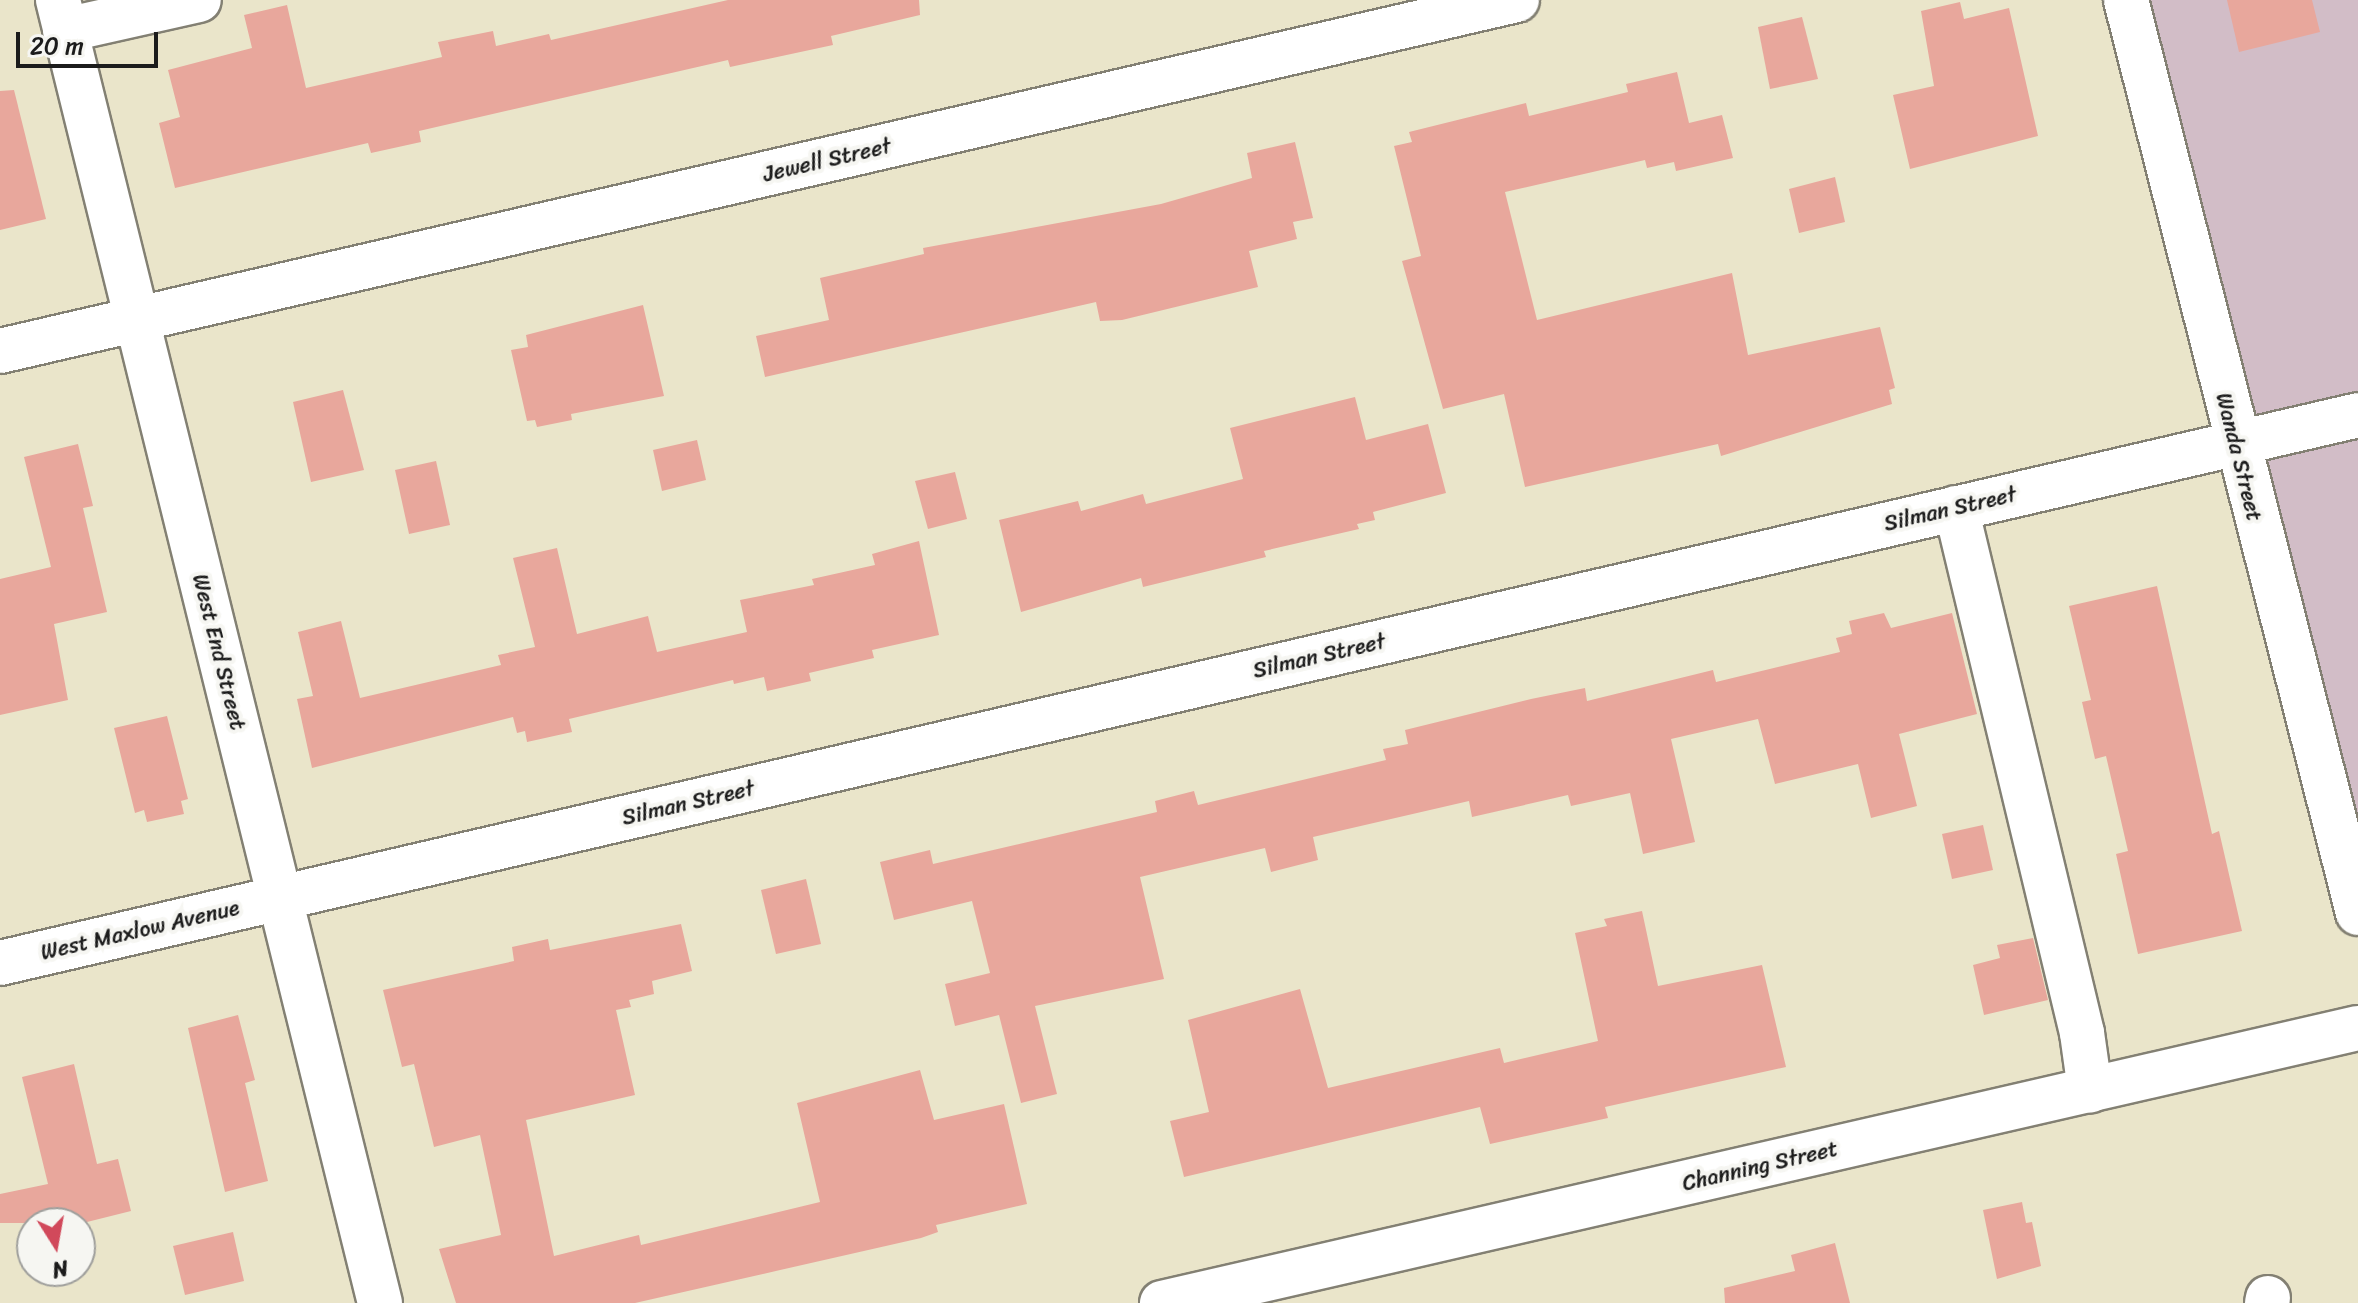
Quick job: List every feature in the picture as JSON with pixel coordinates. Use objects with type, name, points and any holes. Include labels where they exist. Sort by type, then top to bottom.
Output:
[{"type":"street","points":[[62,15],[199,0]]},
{"type":"street","name":"Jewell Street","points":[[0,351],[1517,0]]},
{"type":"street","name":"Wanda Street","points":[[2126,0],[2235,445],[2358,913]]},
{"type":"street","name":"West End Street","points":[[62,15],[380,1303]]},
{"type":"street","name":"Silman Street","points":[[280,899],[2358,415]]},
{"type":"street","points":[[1956,508],[2082,1033],[2090,1090]]},
{"type":"street","name":"West Maxlow Avenue","points":[[0,963],[280,899]]},
{"type":"street","name":"Channing Street","points":[[1162,1303],[2358,1028]]},
{"type":"shaded area","points":[[2149,0],[2358,0],[2358,843],[2255,418]]},
{"type":"building","points":[[728,0],[919,0],[920,15],[831,36],[833,45],[730,67],[728,60],[419,131],[421,142],[371,153],[368,143],[175,188],[159,123],[180,117],[168,70],[252,48],[244,15],[287,5],[306,88],[442,57],[438,42],[493,31],[496,46],[549,34],[551,40]]},
{"type":"building","points":[[2227,0],[2312,0],[2320,32],[2239,52]]},
{"type":"building","points":[[1960,2],[1964,19],[2009,8],[2038,136],[1910,169],[1893,95],[1934,86],[1921,11]]},
{"type":"building","points":[[1802,17],[1818,79],[1770,89],[1758,27]]},
{"type":"building","points":[[1677,72],[1689,123],[1722,115],[1733,158],[1676,171],[1674,162],[1647,168],[1645,160],[1505,192],[1537,320],[1732,273],[1748,355],[1880,327],[1895,388],[1889,390],[1892,404],[1721,456],[1718,444],[1525,487],[1504,394],[1443,409],[1402,261],[1421,256],[1394,146],[1412,142],[1409,132],[1526,103],[1529,116],[1628,92],[1626,84]]},
{"type":"building","points":[[14,90],[46,219],[0,230],[0,91]]},
{"type":"building","points":[[1295,142],[1313,218],[1293,222],[1297,239],[1249,251],[1258,287],[1122,320],[1100,321],[1096,302],[765,377],[756,336],[829,320],[820,278],[924,254],[923,248],[1161,204],[1252,178],[1247,153]]},
{"type":"building","points":[[1835,177],[1845,222],[1799,233],[1789,189]]},
{"type":"building","points":[[643,305],[664,396],[571,414],[572,420],[537,427],[535,420],[527,421],[511,350],[528,347],[526,335]]},
{"type":"building","points":[[343,390],[364,470],[311,482],[293,402]]},
{"type":"building","points":[[1355,397],[1366,440],[1428,424],[1446,493],[1373,512],[1375,520],[1357,524],[1359,529],[1264,551],[1266,557],[1143,587],[1141,578],[1021,612],[999,520],[1078,501],[1081,511],[1143,494],[1146,504],[1243,479],[1230,428]]},
{"type":"building","points":[[697,440],[706,480],[662,491],[653,450]]},
{"type":"building","points":[[78,444],[93,506],[83,508],[107,612],[54,624],[68,700],[0,715],[0,579],[51,567],[24,457]]},
{"type":"building","points":[[436,461],[450,525],[409,534],[395,470]]},
{"type":"building","points":[[955,472],[967,519],[928,529],[915,481]]},
{"type":"building","points":[[919,541],[939,635],[872,650],[874,658],[809,673],[811,681],[767,691],[764,677],[734,684],[733,680],[569,719],[572,732],[527,742],[525,731],[517,733],[513,717],[312,768],[297,699],[313,696],[298,632],[341,621],[360,698],[501,665],[498,655],[535,647],[513,558],[557,548],[577,634],[648,616],[657,652],[747,632],[740,600],[814,585],[812,579],[875,565],[872,554]]},
{"type":"building","points":[[2157,586],[2212,834],[2219,831],[2242,931],[2138,954],[2116,854],[2128,851],[2106,756],[2095,759],[2082,702],[2091,700],[2069,606]]},
{"type":"building","points":[[1884,613],[1891,628],[1952,613],[1977,714],[1899,734],[1917,806],[1871,818],[1858,764],[1775,784],[1758,719],[1671,739],[1695,842],[1643,854],[1630,793],[1571,806],[1568,795],[1472,817],[1469,801],[1313,837],[1318,860],[1271,872],[1265,848],[1140,877],[1164,979],[1035,1006],[1057,1094],[1021,1103],[999,1015],[955,1026],[945,984],[990,973],[972,901],[894,920],[880,862],[930,850],[933,864],[1157,812],[1155,801],[1194,791],[1198,805],[1386,760],[1383,749],[1408,744],[1405,730],[1531,699],[1585,688],[1587,701],[1713,670],[1716,682],[1840,652],[1836,638],[1852,634],[1849,621]]},
{"type":"building","points":[[167,716],[188,799],[181,801],[184,814],[147,822],[144,810],[135,813],[114,728]]},
{"type":"building","points":[[1983,825],[1993,870],[1952,879],[1942,834]]},
{"type":"building","points":[[806,879],[821,944],[776,954],[761,890]]},
{"type":"building","points":[[1642,911],[1658,986],[1762,965],[1786,1067],[1605,1107],[1608,1118],[1490,1144],[1480,1107],[1184,1177],[1170,1121],[1209,1112],[1188,1020],[1300,989],[1328,1088],[1500,1048],[1504,1063],[1598,1041],[1575,933],[1607,926],[1604,919]]},
{"type":"building","points":[[681,924],[692,971],[652,981],[654,994],[629,1000],[631,1007],[616,1010],[635,1095],[526,1120],[554,1256],[639,1235],[641,1245],[820,1202],[797,1103],[920,1070],[934,1120],[1004,1104],[1027,1204],[936,1225],[938,1232],[921,1238],[635,1303],[456,1303],[439,1249],[501,1235],[480,1135],[434,1147],[414,1064],[402,1067],[383,990],[514,961],[512,947],[548,939],[550,950]]},
{"type":"building","points":[[2033,938],[2048,1000],[1984,1015],[1973,965],[2000,958],[1997,945]]},
{"type":"building","points":[[238,1015],[255,1080],[245,1083],[268,1181],[225,1192],[188,1028]]},
{"type":"building","points":[[74,1064],[97,1164],[118,1159],[131,1211],[96,1220],[96,1207],[16,1207],[16,1223],[0,1223],[0,1194],[48,1184],[22,1077]]},
{"type":"building","points":[[2022,1202],[2026,1223],[2032,1222],[2041,1266],[1997,1279],[1983,1210]]},
{"type":"building","points":[[233,1232],[244,1281],[185,1295],[173,1246]]},
{"type":"building","points":[[1835,1243],[1850,1303],[1725,1303],[1724,1288],[1795,1271],[1791,1255]]}]
